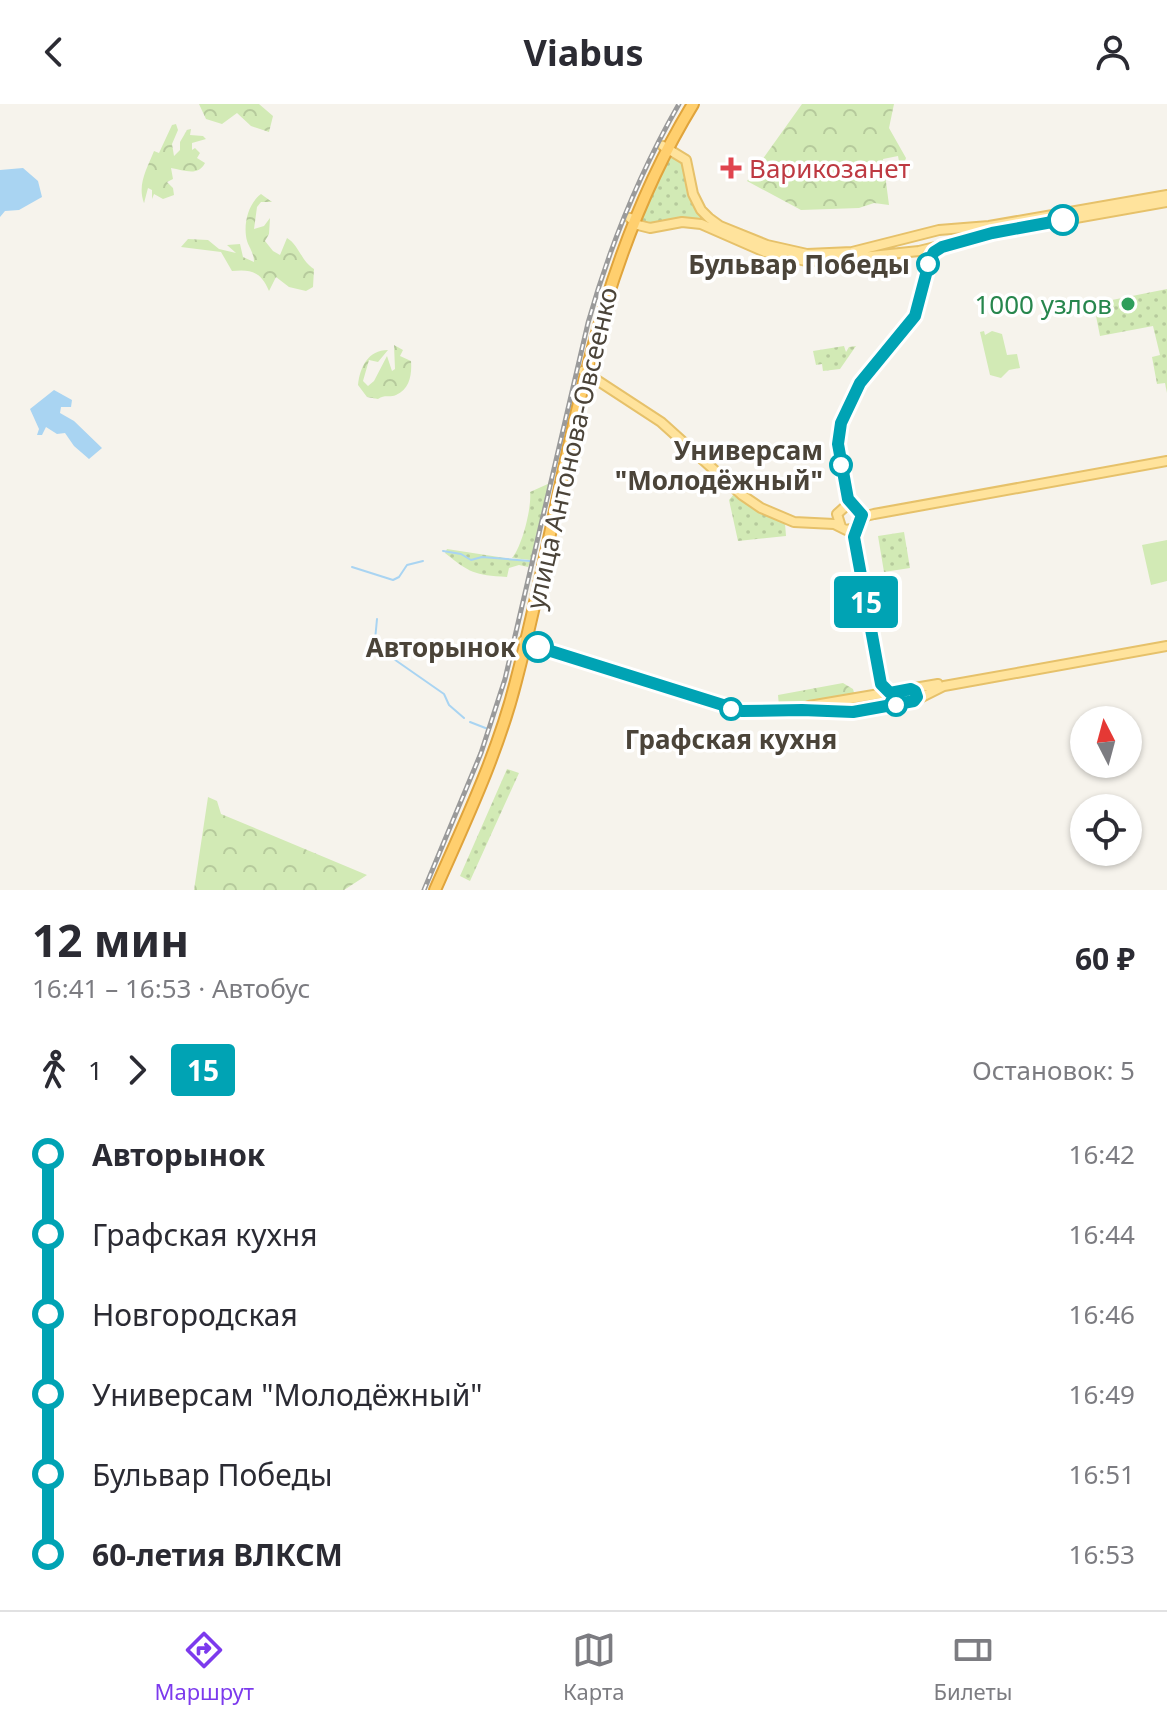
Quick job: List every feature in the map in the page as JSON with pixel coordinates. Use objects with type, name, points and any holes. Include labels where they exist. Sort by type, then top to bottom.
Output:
[{"type":"highway","name":"улица Антонова-Овсеенко","points":[[669,149],[690,104]]},
{"type":"highway","name":"улица Антонова-Овсеенко","points":[[593,376],[602,295],[690,104]]},
{"type":"highway","name":"улица Антонова-Овсеенко","points":[[433,890],[493,754],[510,705],[593,376],[606,296],[627,234],[635,222]]},
{"type":"main road","points":[[669,149],[690,169],[693,194],[701,210],[717,227],[765,252],[806,261],[916,251],[992,233],[1147,205],[1165,205]]},
{"type":"main road","points":[[635,222],[656,228],[692,222],[807,254],[852,252],[953,228],[989,226],[1167,195]]},
{"type":"main road","points":[[1126,209],[1165,205]]},
{"type":"main road","points":[[953,228],[958,235],[955,244]]},
{"type":"main road","points":[[909,236],[904,246],[916,251]]},
{"type":"main road","points":[[593,376],[663,420],[750,501],[787,520],[834,524],[852,530],[866,516],[1041,482]]},
{"type":"main road","points":[[860,511],[874,512],[1167,459]]},
{"type":"main road","points":[[732,484],[764,507],[785,516],[832,519],[847,505],[860,511],[862,522]]},
{"type":"main road","points":[[837,514],[841,527]]},
{"type":"main road","points":[[528,643],[722,705],[753,710],[818,708],[863,711],[914,701],[944,686],[1088,658]]},
{"type":"main road","points":[[818,708],[1167,644]]},
{"type":"main road","points":[[911,689],[917,694],[914,701]]},
{"type":"main road","points":[[861,698],[857,705],[863,711]]},
{"type":"green space","points":[[199,104],[259,104],[273,116],[269,132],[251,126],[237,113],[222,124],[206,119]]},
{"type":"green space","points":[[802,104],[894,104],[889,128],[906,158],[901,172],[898,156],[883,159],[889,205],[874,203],[859,208],[801,210],[747,181]]},
{"type":"green space","points":[[176,124],[178,130],[172,144],[174,156],[180,150],[180,142],[187,130],[191,129],[190,135],[206,139],[192,143],[192,150],[195,148],[200,153],[197,158],[205,163],[195,171],[171,168],[173,179],[167,182],[173,188],[174,195],[163,199],[154,194],[152,199],[152,190],[148,188],[144,203],[142,183],[146,170],[154,151],[159,153],[172,125]]},
{"type":"green space","points":[[675,155],[684,161],[690,193],[717,225],[639,221],[638,215],[670,156]]},
{"type":"green space","points":[[261,194],[272,202],[261,202],[257,207],[254,229],[264,226],[270,218],[269,234],[265,241],[273,251],[280,255],[287,238],[294,245],[314,269],[313,287],[306,291],[289,287],[276,277],[269,291],[255,273],[232,271],[221,252],[181,247],[188,239],[208,240],[219,249],[236,253],[227,245],[240,244],[243,257],[254,262],[246,224],[250,207]]},
{"type":"green space","points":[[1167,289],[1167,393],[1165,383],[1157,384],[1152,357],[1160,355],[1153,326],[1100,336],[1094,306]]},
{"type":"green space","points":[[984,331],[985,335],[992,331],[1002,334],[1007,355],[1017,354],[1020,368],[1009,370],[1001,378],[990,375],[980,332]]},
{"type":"green space","points":[[394,345],[403,350],[400,356],[411,361],[407,385],[394,396],[378,399],[367,397],[358,385],[363,366],[370,356],[388,350],[378,362],[369,360],[363,381],[368,386],[387,356],[392,371],[395,369]]},
{"type":"green space","points":[[844,346],[846,352],[849,347],[856,346],[840,369],[823,371],[822,364],[816,365],[813,351]]},
{"type":"green space","points":[[550,483],[531,560],[512,558],[526,526],[530,492]]},
{"type":"green space","points":[[734,494],[785,523],[786,536],[738,541],[729,500]]},
{"type":"green space","points":[[904,532],[910,568],[884,572],[878,536]]},
{"type":"green space","points":[[1167,540],[1167,581],[1151,585],[1142,545]]},
{"type":"green space","points":[[447,549],[530,562],[528,567],[519,565],[509,568],[507,577],[487,575],[461,565],[445,553]]},
{"type":"green space","points":[[843,683],[853,689],[855,696],[779,706],[778,695]]},
{"type":"green space","points":[[507,769],[519,773],[470,881],[460,876]]},
{"type":"green space","points":[[208,797],[217,801],[221,814],[367,875],[344,890],[194,890]]},
{"type":"water","points":[[23,168],[38,181],[42,197],[19,210],[5,211],[0,217],[0,170]]},
{"type":"water","points":[[54,390],[72,400],[71,407],[61,407],[60,413],[74,421],[102,448],[89,459],[65,433],[57,434],[46,427],[42,435],[37,435],[39,429],[30,409]]},
{"type":"waterway","points":[[443,551],[461,554],[471,560],[482,557],[530,561]]},
{"type":"waterway","points":[[352,567],[393,580],[407,565],[423,561]]},
{"type":"waterway","points":[[377,619],[375,640],[378,648],[444,694],[449,705],[464,718]]},
{"type":"waterway","points":[[470,722],[488,729]]},
{"type":"railway","points":[[424,890],[481,753],[505,679],[597,294],[638,183],[679,104]]},
{"type":"bus line","name":"15","points":[[538,647],[742,711],[853,712],[914,701],[917,694],[911,689],[890,693],[882,688],[854,537],[862,515],[848,499],[838,444],[841,423],[860,383],[915,316],[930,259],[937,249],[992,233],[1063,220]]},
{"type":"place","name":"Варикозанет","points":[[731,168]]},
{"type":"place","name":"Бульвар Победы","points":[[928,264]]},
{"type":"place","name":"1000 узлов","points":[[1128,304]]},
{"type":"place","name":"Универсам \"Молодёжный\"","points":[[841,465]]},
{"type":"place","name":"Авторынок","points":[[538,647]]},
{"type":"place","name":"Графская кухня","points":[[731,709]]}]
